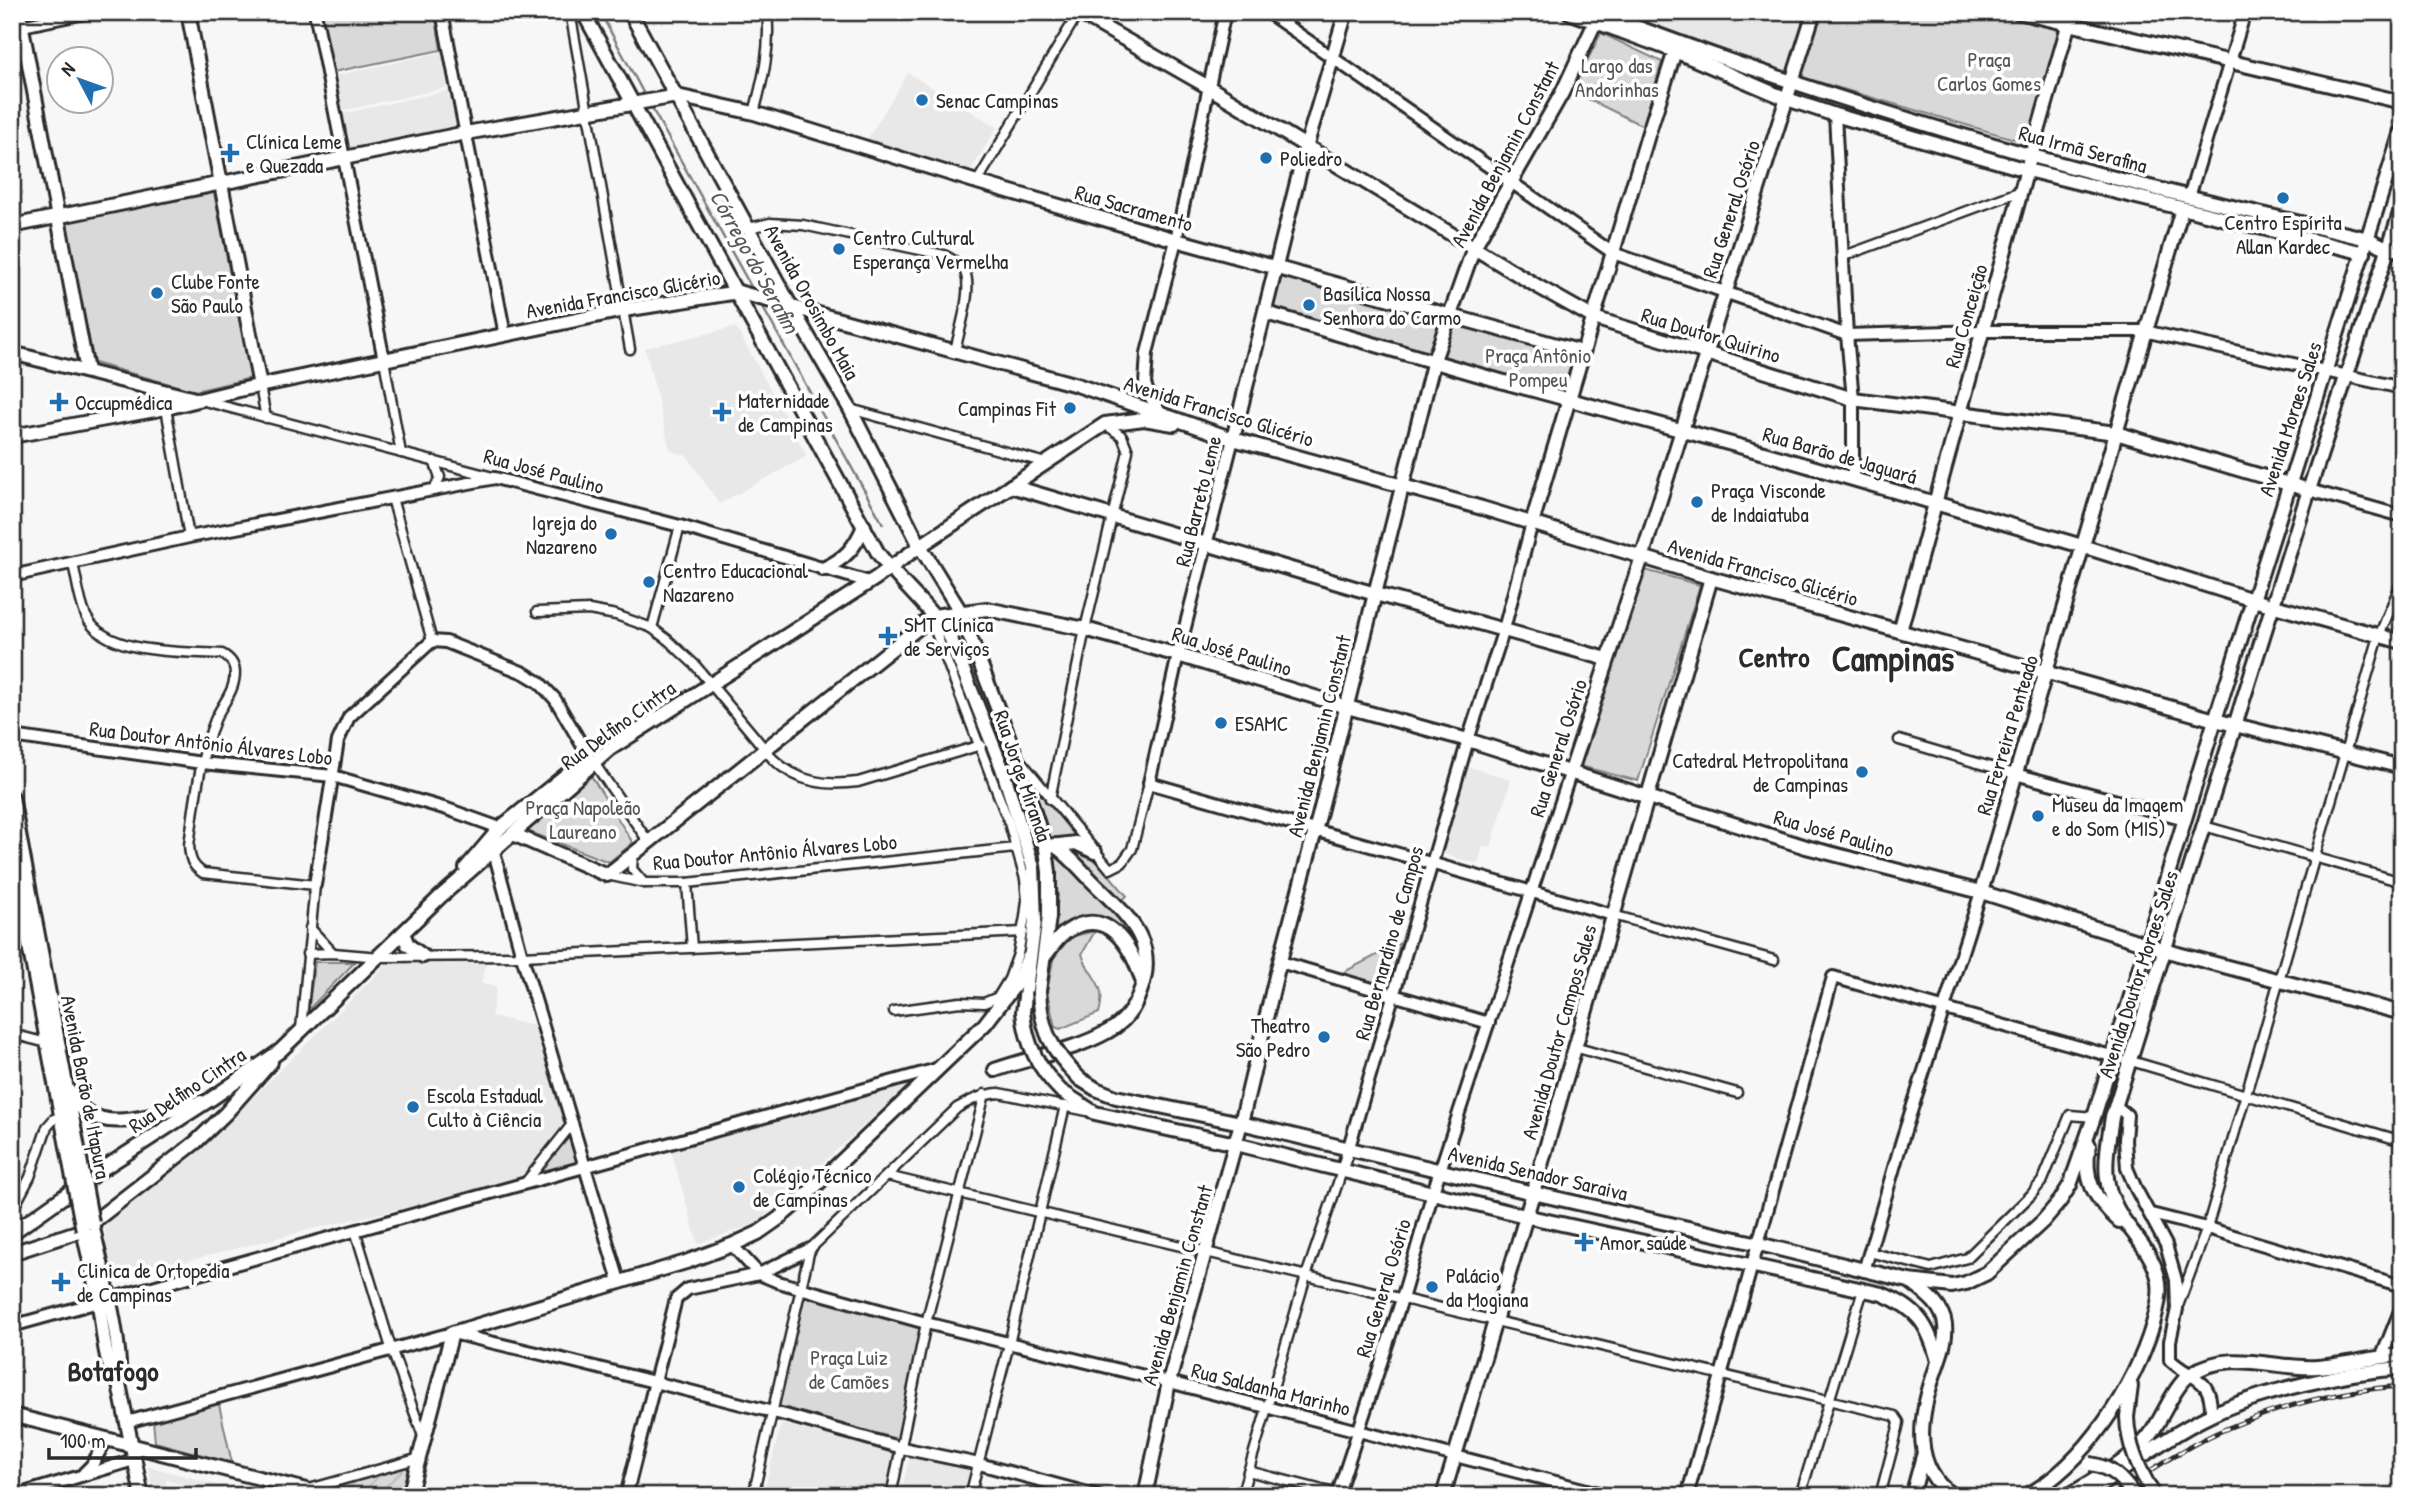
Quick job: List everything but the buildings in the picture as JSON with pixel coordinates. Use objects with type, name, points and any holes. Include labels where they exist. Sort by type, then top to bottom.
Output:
[{"type":"main road","points":[[19,12],[17,27],[58,216],[87,371]]},
{"type":"main road","points":[[188,12],[260,386]]},
{"type":"main road","points":[[583,12],[864,526],[889,568],[934,617],[607,875]]},
{"type":"main road","name":"Avenida Orosimbo Maia","points":[[630,12],[748,228],[784,303],[850,409],[920,546],[960,611]]},
{"type":"main road","name":"Rua Doutor Quirino","points":[[1078,12],[1210,88],[1571,307],[1594,318],[1853,399],[2116,433],[2309,490]]},
{"type":"main road","name":"Rua Barreto Leme","points":[[1233,439],[1306,146],[1346,12]]},
{"type":"main road","points":[[1570,12],[1598,15]]},
{"type":"main road","name":"Rua General Osório","points":[[1571,771],[1642,557],[1814,12]]},
{"type":"main road","points":[[2018,12],[2070,18],[2230,63],[2402,103]]},
{"type":"main road","name":"Rua Irmã Serafina","points":[[1598,15],[1787,99],[1835,115],[2027,170],[2364,253]]},
{"type":"main road","name":"Rua Irmã Serafina","points":[[1598,15],[1791,83],[2031,156],[2368,239],[2395,251]]},
{"type":"main road","name":"Avenida Benjamin Constant","points":[[1144,1496],[1169,1382],[1236,1144],[1434,360],[1474,247],[1562,93],[1598,15]]},
{"type":"main road","name":"Rua Conceição","points":[[1900,631],[2070,18]]},
{"type":"main road","name":"Rua Bernardino de Campos","points":[[1532,523],[1675,51]]},
{"type":"main road","name":"Rua Sacramento","points":[[12,226],[466,133],[674,96],[754,113],[1176,240],[1582,352]]},
{"type":"main road","name":"Avenida Moraes Sales","points":[[2215,720],[2402,129]]},
{"type":"main road","name":"Avenida Moraes Sales","points":[[2273,606],[2346,376],[2395,251],[2402,207]]},
{"type":"main road","name":"Rua Ferreira Penteado","points":[[1981,892],[2182,209]]},
{"type":"main road","name":"Avenida Francisco Glicério","points":[[12,436],[203,401],[260,386],[624,310],[738,292],[1077,386],[1233,439],[1402,485],[1711,578],[2236,726],[2402,767]]},
{"type":"main road","name":"Rua Barão de Jaguará","points":[[1266,313],[1853,479],[2082,546],[2273,606],[2402,642]]},
{"type":"main road","name":"Rua José Paulino","points":[[12,353],[203,401]]},
{"type":"main road","name":"Rua Delfino Cintra","points":[[12,1233],[101,1170],[280,1051],[440,897],[494,852],[591,760],[869,582],[1105,424],[1144,419],[1198,428]]},
{"type":"main road","points":[[1012,486],[1375,594],[1607,659]]},
{"type":"main road","points":[[823,569],[848,554],[855,546],[864,526]]},
{"type":"main road","name":"Avenida Doutor Campos Sales","points":[[1443,1496],[1711,578]]},
{"type":"main road","name":"Avenida Doutor Moraes Sales","points":[[2134,1376],[2147,1343],[2160,1291],[2149,1254],[2115,1208],[2105,1174],[2106,1151],[2116,1106],[2273,606]]},
{"type":"main road","name":"Rua José Paulino","points":[[934,617],[986,609],[1085,629],[1571,771],[1806,847],[1981,892],[2165,950],[2402,1013]]},
{"type":"main road","name":"Rua Jorge Miranda","points":[[960,611],[1050,847],[1050,896],[1039,991]]},
{"type":"main road","name":"Rua Jorge Miranda","points":[[934,617],[950,637],[962,663],[1002,768],[1033,867],[1035,921],[1029,957]]},
{"type":"main road","name":"Avenida Doutor Moraes Sales","points":[[2060,1201],[2070,1185],[2094,1117],[2215,720]]},
{"type":"main road","points":[[440,897],[500,828],[591,760]]},
{"type":"main road","name":"Avenida Barão de Itapura","points":[[12,797],[23,913],[66,1082],[69,1129],[103,1299],[111,1374],[119,1384],[142,1496]]},
{"type":"main road","name":"Rua Doutor Antônio Álvares Lobo","points":[[513,834],[607,875]]},
{"type":"main road","points":[[1033,867],[1041,853],[1050,847],[1076,843],[1095,852]]},
{"type":"main road","points":[[995,1070],[1088,1041],[1109,1031],[1131,1012],[1143,984],[1147,959],[1136,928],[1120,908],[1050,847]]},
{"type":"main road","name":"Avenida Barão de Itapura","points":[[12,855],[62,1116],[69,1129]]},
{"type":"main road","points":[[1044,958],[1066,932],[1088,923],[1099,923],[1111,929],[1127,946],[1143,984]]},
{"type":"main road","points":[[402,933],[408,945],[423,956]]},
{"type":"main road","points":[[410,1496],[452,1333],[686,1262],[758,1233],[778,1219],[940,1068],[1004,1003],[1029,957]]},
{"type":"main road","name":"Avenida Senador Saraiva","points":[[1029,957],[1023,1012],[1030,1048],[1040,1067],[1061,1091],[1095,1113],[1236,1144],[1525,1216],[1882,1294],[1911,1309],[1923,1321],[1930,1333],[1938,1361]]},
{"type":"main road","name":"Avenida Senador Saraiva","points":[[1039,991],[1040,1015],[1048,1037],[1064,1063],[1096,1090],[1116,1097],[1241,1123],[1909,1281],[1952,1286],[1987,1273],[2043,1221],[2060,1201]]},
{"type":"main road","points":[[12,1253],[88,1227],[196,1142],[236,1102],[280,1051]]},
{"type":"main road","points":[[66,1082],[80,1106],[94,1116],[110,1121],[122,1122],[211,1099]]},
{"type":"main road","points":[[224,1090],[236,1102]]},
{"type":"main road","points":[[2094,1117],[2088,1170],[2094,1194],[2101,1205],[2137,1237]]},
{"type":"main road","points":[[1909,1281],[1927,1295],[1942,1315],[1945,1326],[1923,1414],[1920,1437],[1928,1470],[1937,1483],[1953,1496]]},
{"type":"main road","points":[[2068,1496],[2137,1450],[2164,1415],[2183,1381],[2191,1374],[2234,1360],[2308,1368],[2402,1355]]},
{"type":"main road","points":[[2085,1496],[2211,1414],[2340,1376],[2402,1368]]},
{"type":"main road","points":[[2026,1496],[2062,1470],[2103,1423],[2134,1376]]},
{"type":"main road","points":[[2134,1376],[2128,1399],[2127,1436],[2133,1454],[2154,1494]]},
{"type":"main road","points":[[12,1415],[330,1496]]},
{"type":"main road","points":[[12,1422],[17,1424],[30,1421]]},
{"type":"main road","points":[[1912,1496],[1923,1456]]},
{"type":"main road","points":[[2062,1470],[2090,1464],[2107,1468],[2123,1480],[2135,1496]]},
{"type":"street","points":[[17,27],[90,12]]},
{"type":"street","points":[[315,12],[401,453]]},
{"type":"street","points":[[442,12],[505,335]]},
{"type":"street","points":[[570,12],[631,349]]},
{"type":"street","points":[[754,113],[767,56],[767,12]]},
{"type":"street","points":[[977,182],[1078,12]]},
{"type":"street","points":[[1160,412],[1149,395],[1144,373],[1147,354],[1176,240],[1225,12]]},
{"type":"street","points":[[1267,12],[1612,253],[1847,335],[1982,331],[2144,331],[2402,388]]},
{"type":"street","points":[[2189,197],[2245,12]]},
{"type":"street","points":[[1835,115],[1853,399],[1853,479]]},
{"type":"street","points":[[1844,256],[2021,191]]},
{"type":"street","points":[[748,228],[770,223],[803,225],[944,255],[952,259],[962,266],[967,279],[955,351]]},
{"type":"street","points":[[145,386],[166,408],[189,537]]},
{"type":"street","points":[[260,386],[267,418]]},
{"type":"street","name":"Rua José Paulino","points":[[203,401],[680,526],[869,582]]},
{"type":"street","points":[[850,409],[1046,463]]},
{"type":"street","points":[[1051,799],[1085,629],[1128,451],[1122,436],[1105,424]]},
{"type":"street","name":"Rua Barreto Leme","points":[[1110,869],[1122,863],[1132,849],[1233,439]]},
{"type":"street","points":[[434,461],[440,477],[434,490]]},
{"type":"street","points":[[12,576],[189,537],[495,478]]},
{"type":"street","name":"Rua Doutor Quirino","points":[[2309,490],[2402,516]]},
{"type":"street","points":[[392,498],[432,640]]},
{"type":"street","name":"Rua Bernardino de Campos","points":[[1241,1496],[1306,1276],[1342,1171],[1468,740],[1504,629],[1532,523]]},
{"type":"street","points":[[652,628],[680,526]]},
{"type":"street","points":[[73,564],[86,617],[97,630],[114,641],[148,649],[222,654],[230,658],[235,667],[234,683],[215,719],[201,763],[189,845],[191,862],[203,873],[315,886]]},
{"type":"street","points":[[2211,1414],[2208,1388],[2172,1363],[2169,1353],[2177,1309],[2207,1228],[2379,636],[2402,580]]},
{"type":"street","points":[[537,612],[589,610],[616,615],[652,628],[681,651],[783,769],[801,779],[837,785],[858,782],[981,746]]},
{"type":"street","name":"Rua Jorge Miranda","points":[[894,1011],[960,1002],[992,1001],[1003,992],[1023,932],[1027,900],[1025,879],[1009,823],[936,633],[934,617]]},
{"type":"street","points":[[432,640],[446,642],[524,673],[538,682],[555,699],[591,760],[648,841]]},
{"type":"street","points":[[301,1032],[315,886],[338,741],[349,717],[432,640]]},
{"type":"street","name":"Rua Doutor Antônio Álvares Lobo","points":[[12,736],[201,763],[332,776],[447,809],[513,834]]},
{"type":"street","points":[[1899,740],[2015,775],[2185,819]]},
{"type":"street","name":"Rua Jorge Miranda","points":[[1016,754],[1110,869]]},
{"type":"street","name":"Rua General Osório","points":[[1337,1495],[1571,771]]},
{"type":"street","points":[[1149,783],[1774,960]]},
{"type":"street","points":[[2204,826],[2402,883]]},
{"type":"street","name":"Rua Doutor Antônio Álvares Lobo","points":[[607,875],[644,883],[687,883],[1015,848]]},
{"type":"street","points":[[636,851],[631,865],[637,877],[644,883]]},
{"type":"street","points":[[494,852],[522,956],[619,1281]]},
{"type":"street","points":[[687,883],[692,948]]},
{"type":"street","name":"Rua Ferreira Penteado","points":[[1864,1270],[1981,892]]},
{"type":"street","points":[[310,928],[333,953]]},
{"type":"street","points":[[307,954],[380,957],[522,956],[1023,932]]},
{"type":"street","points":[[1280,962],[1489,1023]]},
{"type":"street","points":[[1687,1496],[1833,977],[2112,1056]]},
{"type":"street","points":[[12,1034],[47,1043]]},
{"type":"street","points":[[1574,1047],[1737,1093]]},
{"type":"street","points":[[2131,1062],[2402,1141]]},
{"type":"street","points":[[12,1325],[940,1068]]},
{"type":"street","points":[[626,1496],[676,1299],[688,1289],[759,1274],[810,1249],[957,1108],[985,1094],[999,1093],[1095,1113]]},
{"type":"street","points":[[891,1496],[926,1323],[985,1094]]},
{"type":"street","points":[[2116,1106],[2127,1115],[2127,1168],[2166,1245],[2174,1269],[2177,1309]]},
{"type":"street","points":[[970,1496],[1065,1107]]},
{"type":"street","points":[[1869,1252],[1931,1268],[1967,1258],[2043,1180],[2070,1115],[2094,1117]]},
{"type":"street","points":[[12,1211],[30,1177],[47,1127],[54,1119],[62,1116]]},
{"type":"street","points":[[525,1183],[573,1123]]},
{"type":"street","points":[[887,1176],[1897,1418],[1898,1428],[1880,1496]]},
{"type":"street","points":[[2151,1214],[2402,1286]]},
{"type":"street","points":[[355,1230],[391,1348],[425,1441]]},
{"type":"street","name":"Rua Saldanha Marinho","points":[[732,1245],[759,1274],[802,1289],[926,1323],[1169,1382],[1610,1496]]},
{"type":"street","points":[[753,1496],[810,1249]]},
{"type":"street","points":[[1800,1496],[1863,1290]]},
{"type":"street","points":[[2382,1356],[2402,1306]]},
{"type":"street","points":[[127,1422],[452,1333],[1099,1496]]},
{"type":"street","points":[[83,1474],[92,1465],[106,1440]]},
{"type":"street","points":[[305,1490],[421,1458]]},
{"type":"street","points":[[14,1496],[134,1460]]},
{"type":"street","points":[[1248,1471],[1337,1495]]},
{"type":"shaded area","points":[[1611,12],[1811,12],[1790,78]]},
{"type":"shaded area","points":[[442,52],[450,87],[341,111],[334,76]]},
{"type":"shaded area","name":"Senac Campinas","points":[[908,73],[997,127],[967,177],[867,140]]},
{"type":"shaded area","points":[[450,90],[458,127],[348,150],[341,114]]},
{"type":"shaded area","name":"Maternidade de Campinas","points":[[736,327],[807,456],[719,504],[687,456],[670,450],[645,348]]},
{"type":"shaded area","points":[[1469,767],[1511,780],[1491,848],[1483,846],[1478,864],[1443,854]]},
{"type":"shaded area","name":"Escola Estadual Culto à Ciência","points":[[390,961],[487,962],[481,983],[497,987],[491,1016],[543,1028],[570,1121],[523,1180],[300,1232],[110,1281],[104,1224],[212,1138]]},
{"type":"shaded area","name":"Colégio Técnico de Campinas","points":[[908,1085],[757,1223],[698,1244],[671,1151]]},
{"type":"shaded area","points":[[781,1424],[897,1452],[888,1496],[763,1496]]},
{"type":"shaded area","points":[[911,1452],[968,1465],[973,1470],[966,1496],[900,1496]]},
{"type":"shaded area","points":[[148,1466],[257,1496],[200,1496],[199,1490],[166,1480],[168,1496],[154,1496]]},
{"type":"green space","points":[[321,12],[435,12],[441,50],[333,72]]},
{"type":"green space","name":"Praça Carlos Gomes","points":[[1819,12],[1986,12],[2060,29],[2028,143],[1798,76]]},
{"type":"green space","name":"Largo das Andorinhas","points":[[1601,33],[1662,62],[1643,126],[1572,91]]},
{"type":"green space","name":"Clube Fonte São Paulo","points":[[214,193],[251,378],[195,391],[94,363],[65,222]]},
{"type":"green space","name":"Praça Antônio Pompeu","points":[[1275,269],[1582,352],[1566,402],[1266,312]]},
{"type":"green space","points":[[1645,570],[1700,585],[1638,781],[1580,766]]},
{"type":"green space","name":"Praça Napoleão Laureano","points":[[590,774],[633,843],[609,862],[522,829]]},
{"type":"green space","points":[[1030,782],[1127,896],[1120,902],[1050,841]]},
{"type":"green space","points":[[1053,853],[1124,920],[1140,945],[1142,962],[1133,941],[1106,920],[1087,916],[1054,932],[1058,896]]},
{"type":"green space","points":[[1095,931],[1082,954],[1100,988],[1099,1013],[1060,1029],[1055,1027],[1047,992],[1054,955],[1070,937]]},
{"type":"green space","points":[[1400,943],[1391,991],[1340,974]]},
{"type":"green space","points":[[315,962],[355,962],[308,1010]]},
{"type":"green space","points":[[567,1130],[577,1163],[538,1176],[557,1151]]},
{"type":"green space","name":"Praça Luiz de Camões","points":[[805,1293],[926,1323],[899,1442],[772,1413]]},
{"type":"green space","points":[[218,1400],[232,1463],[155,1442],[153,1420]]},
{"type":"green space","points":[[415,1464],[405,1496],[360,1496],[332,1488]]},
{"type":"waterway","name":"Córrego do Serafim","points":[[600,12],[645,96]]},
{"type":"waterway","name":"Córrego do Serafim","points":[[650,105],[754,292]]},
{"type":"waterway","name":"Córrego do Serafim","points":[[761,304],[883,524]]},
{"type":"railway","points":[[2111,1496],[2198,1442],[2249,1420],[2335,1395],[2402,1386]]},
{"type":"place","name":"Senac Campinas","points":[[922,100]]},
{"type":"place","name":"Clínica Leme e Quezada","points":[[230,153]]},
{"type":"place","name":"Poliedro","points":[[1266,158]]},
{"type":"place","name":"Centro Espírita Allan Kardec","points":[[2283,198]]},
{"type":"place","name":"Centro Cultural Esperança Vermelha","points":[[839,249]]},
{"type":"place","name":"Clube Fonte São Paulo","points":[[157,293]]},
{"type":"place","name":"Basílica Nossa Senhora do Carmo","points":[[1309,305]]},
{"type":"place","name":"Occupmédica","points":[[59,402]]},
{"type":"place","name":"Campinas Fit","points":[[1070,408]]},
{"type":"place","name":"Maternidade de Campinas","points":[[722,412]]},
{"type":"place","name":"Praça Visconde de Indaiatuba","points":[[1697,502]]},
{"type":"place","name":"Igreja do Nazareno","points":[[611,534]]},
{"type":"place","name":"Centro Educacional Nazareno","points":[[649,582]]},
{"type":"place","name":"SMT Clínica de Serviços","points":[[888,636]]},
{"type":"place","name":"ESAMC","points":[[1221,723]]},
{"type":"place","name":"Catedral Metropolitana de Campinas","points":[[1862,772]]},
{"type":"place","name":"Museu da Imagem e do Som (MIS)","points":[[2038,816]]},
{"type":"place","name":"Theatro São Pedro","points":[[1324,1037]]},
{"type":"place","name":"Escola Estadual Culto à Ciência","points":[[413,1107]]},
{"type":"place","name":"Colégio Técnico de Campinas","points":[[739,1187]]},
{"type":"place","name":"Amor saúde","points":[[1584,1242]]},
{"type":"place","name":"Clinica de Ortopedia de Campinas","points":[[61,1282]]},
{"type":"place","name":"Palácio da Mogiana","points":[[1432,1287]]},
{"type":"district","name":"Centro","points":[[1774,657]]},
{"type":"district","name":"Campinas","points":[[1893,658]]},
{"type":"district","name":"Botafogo","points":[[113,1371]]}]
